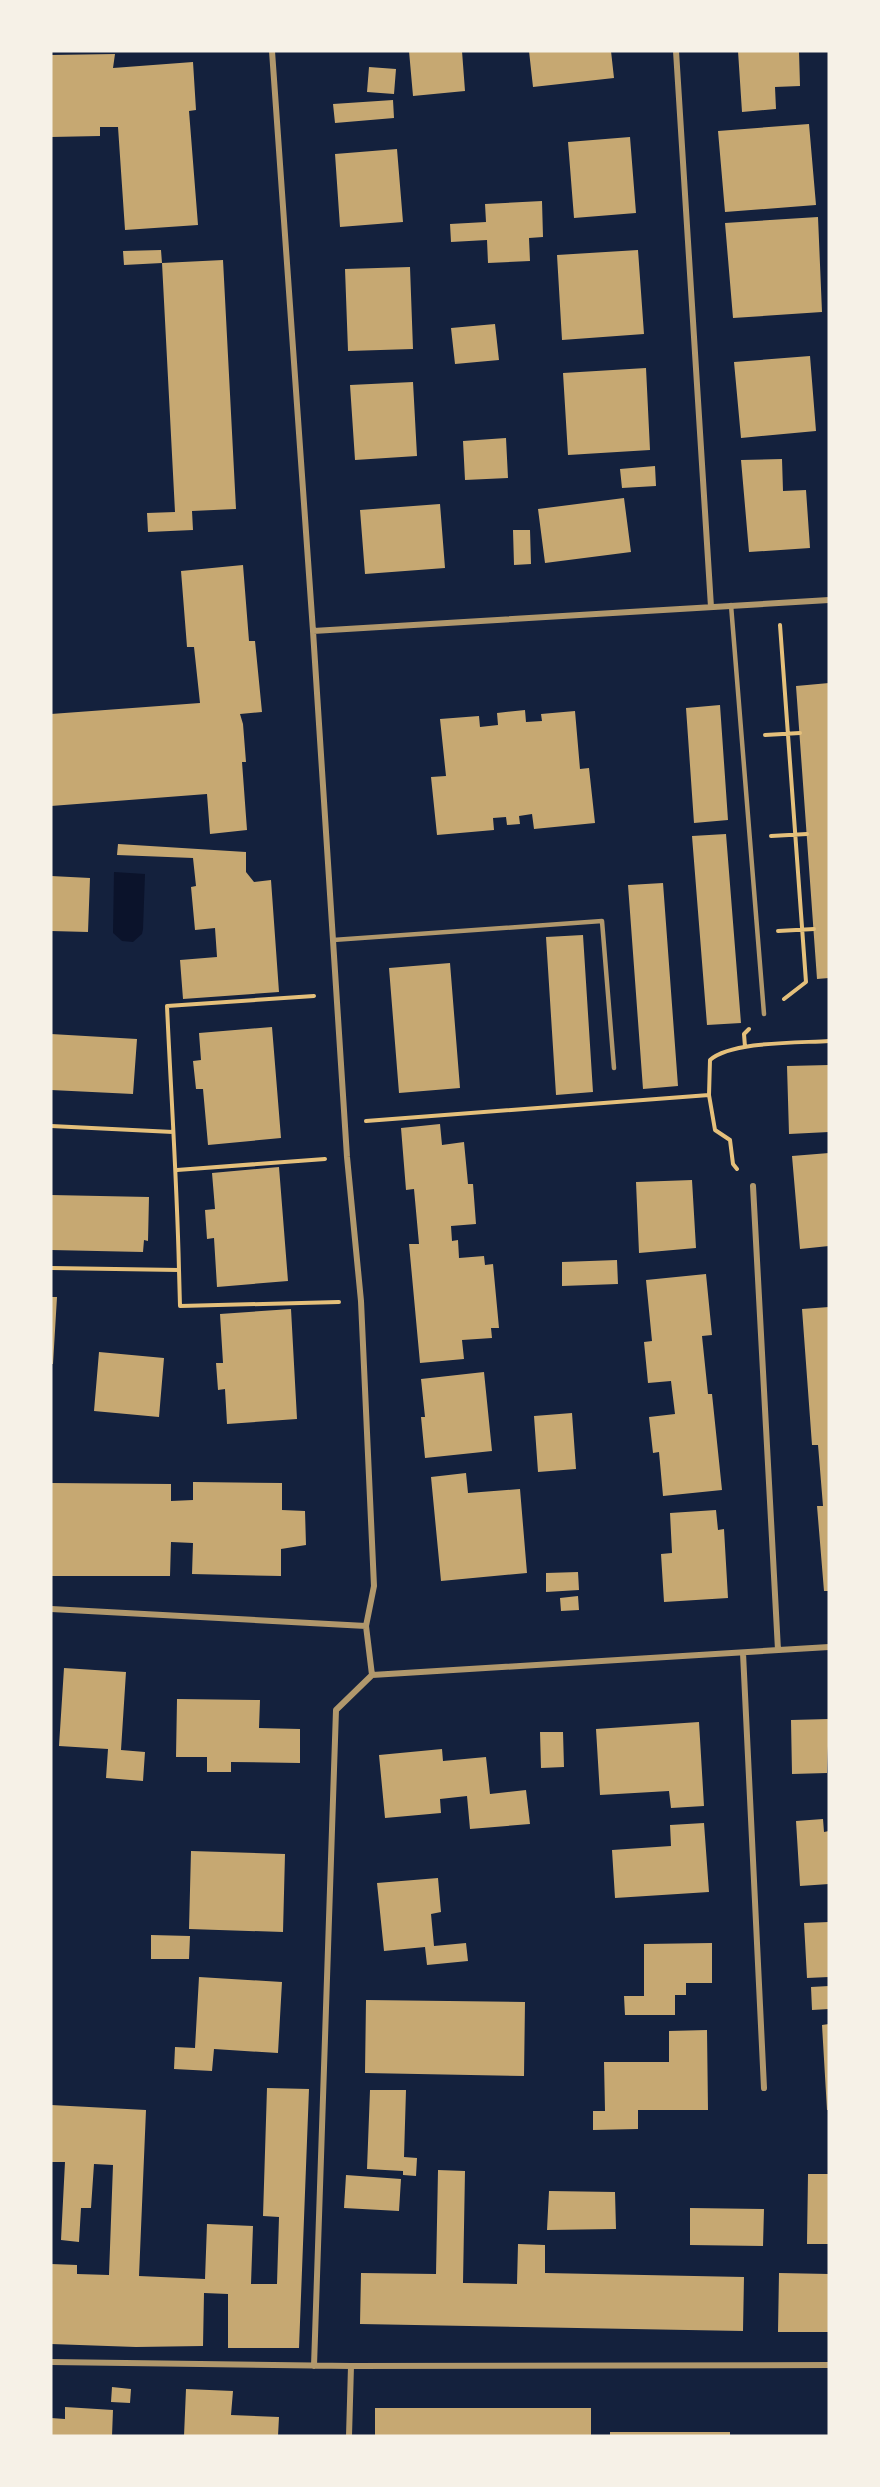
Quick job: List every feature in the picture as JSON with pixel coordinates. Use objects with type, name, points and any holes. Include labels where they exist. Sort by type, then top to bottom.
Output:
[{"type":"street","points":[[272,51],[313,631],[335,994],[361,1301],[375,1586],[366,1626],[372,1675]]},
{"type":"street","points":[[676,51],[711,607]]},
{"type":"street","points":[[313,631],[829,600]]},
{"type":"street","points":[[753,1186],[778,1650]]},
{"type":"street","points":[[51,1609],[366,1626]]},
{"type":"street","points":[[314,2366],[336,1710],[372,1675],[829,1647]]},
{"type":"street","points":[[743,1653],[764,2088]]},
{"type":"street","points":[[51,2362],[351,2367],[829,2366]]},
{"type":"street","points":[[349,2436],[351,2367]]},
{"type":"lane","points":[[731,605],[765,1014]]},
{"type":"lane","points":[[333,940],[602,921],[614,1068]]},
{"type":"path","points":[[765,1014],[806,981],[778,603]]},
{"type":"path","points":[[742,737],[800,733]]},
{"type":"path","points":[[750,838],[807,834]]},
{"type":"path","points":[[757,932],[814,929]]},
{"type":"path","points":[[335,994],[167,1006],[172,1132],[177,1170],[180,1306],[361,1301]]},
{"type":"path","points":[[744,1034],[745,1047]]},
{"type":"path","points":[[753,1186],[733,1164],[730,1140],[715,1130],[709,1095],[710,1060],[719,1052],[745,1047],[829,1041]]},
{"type":"path","points":[[345,1123],[709,1095]]},
{"type":"path","points":[[51,1126],[172,1132]]},
{"type":"path","points":[[177,1170],[347,1157]]},
{"type":"path","points":[[51,1268],[179,1270]]},
{"type":"water","points":[[114,872],[145,874],[143,929],[142,934],[133,942],[122,941],[113,933]]},
{"type":"building","points":[[409,51],[462,51],[465,91],[413,96]]},
{"type":"building","points":[[529,51],[611,51],[614,78],[533,87]]},
{"type":"building","points":[[738,51],[799,51],[800,86],[775,87],[776,109],[742,112]]},
{"type":"building","points":[[115,54],[113,68],[193,62],[196,110],[189,111],[198,225],[125,230],[118,127],[100,127],[100,136],[51,137],[51,55]]},
{"type":"building","points":[[369,67],[396,69],[394,94],[367,92]]},
{"type":"building","points":[[393,100],[394,118],[335,123],[333,104]]},
{"type":"building","points":[[809,124],[816,205],[725,212],[718,131]]},
{"type":"building","points":[[630,137],[636,213],[574,218],[568,142]]},
{"type":"building","points":[[397,149],[403,222],[340,227],[335,154]]},
{"type":"building","points":[[542,201],[543,237],[529,238],[530,261],[488,263],[487,240],[451,242],[450,224],[486,222],[485,204]]},
{"type":"building","points":[[818,217],[822,312],[733,318],[725,223]]},
{"type":"building","points":[[161,250],[162,263],[124,265],[123,251]]},
{"type":"building","points":[[638,250],[644,334],[562,340],[557,255]]},
{"type":"building","points":[[223,260],[236,509],[192,511],[193,530],[148,532],[147,513],[175,512],[162,263]]},
{"type":"building","points":[[410,267],[413,349],[348,351],[345,269]]},
{"type":"building","points":[[495,324],[499,360],[455,364],[451,328]]},
{"type":"building","points":[[810,356],[816,431],[741,438],[734,362]]},
{"type":"building","points":[[646,368],[650,450],[568,455],[563,373]]},
{"type":"building","points":[[413,382],[417,456],[355,460],[350,385]]},
{"type":"building","points":[[506,438],[508,478],[465,480],[463,441]]},
{"type":"building","points":[[782,459],[783,491],[806,490],[810,548],[749,552],[741,460]]},
{"type":"building","points":[[655,466],[656,486],[622,488],[620,469]]},
{"type":"building","points":[[624,498],[631,552],[545,563],[538,509]]},
{"type":"building","points":[[440,504],[445,568],[365,574],[360,510]]},
{"type":"building","points":[[513,530],[530,530],[531,564],[514,565]]},
{"type":"building","points":[[243,565],[249,641],[255,641],[262,712],[240,714],[246,762],[242,762],[247,830],[210,834],[207,794],[51,806],[51,714],[200,703],[194,647],[187,647],[181,571]]},
{"type":"building","points":[[829,683],[829,978],[817,979],[796,686]]},
{"type":"building","points":[[720,705],[728,820],[694,823],[686,708]]},
{"type":"building","points":[[525,710],[526,722],[542,721],[541,714],[575,711],[580,769],[589,768],[595,823],[534,829],[532,814],[519,816],[520,824],[507,825],[506,817],[493,818],[494,830],[437,835],[431,777],[446,776],[440,719],[479,716],[480,727],[498,725],[497,713]]},
{"type":"building","points":[[726,834],[741,1023],[707,1025],[692,836]]},
{"type":"building","points":[[118,844],[246,852],[246,872],[254,882],[271,880],[279,992],[183,999],[180,960],[217,957],[215,928],[195,930],[191,887],[196,886],[193,858],[117,855]]},
{"type":"building","points":[[51,876],[90,878],[88,932],[51,931]]},
{"type":"building","points":[[663,883],[678,1086],[643,1089],[628,885]]},
{"type":"building","points":[[583,935],[593,1092],[556,1095],[546,937]]},
{"type":"building","points":[[450,963],[460,1088],[399,1093],[389,968]]},
{"type":"building","points":[[272,1027],[281,1138],[208,1145],[203,1089],[196,1089],[193,1061],[201,1060],[199,1033]]},
{"type":"building","points":[[51,1034],[137,1039],[133,1094],[51,1090]]},
{"type":"building","points":[[829,1065],[829,1132],[789,1134],[787,1066]]},
{"type":"building","points":[[440,1124],[442,1145],[464,1142],[468,1184],[473,1184],[476,1224],[451,1226],[452,1241],[458,1240],[459,1258],[484,1256],[485,1265],[493,1264],[499,1328],[491,1328],[492,1338],[462,1340],[464,1359],[420,1363],[409,1244],[419,1244],[414,1189],[406,1190],[401,1128]]},
{"type":"building","points":[[829,1153],[829,1246],[800,1249],[792,1156]]},
{"type":"building","points":[[279,1167],[288,1281],[217,1287],[214,1238],[207,1239],[205,1210],[215,1209],[212,1173]]},
{"type":"building","points":[[692,1180],[696,1248],[639,1253],[636,1182]]},
{"type":"building","points":[[51,1195],[149,1197],[148,1241],[144,1240],[143,1252],[51,1250]]},
{"type":"building","points":[[617,1260],[618,1284],[562,1286],[562,1262]]},
{"type":"building","points":[[706,1274],[712,1335],[702,1336],[708,1394],[712,1394],[722,1490],[663,1496],[659,1452],[653,1453],[649,1417],[675,1414],[671,1381],[648,1383],[644,1342],[652,1341],[646,1280]]},
{"type":"building","points":[[51,1297],[57,1297],[53,1364],[51,1364]]},
{"type":"building","points":[[829,1307],[829,1591],[824,1591],[817,1506],[823,1506],[818,1445],[812,1445],[802,1309]]},
{"type":"building","points":[[291,1309],[297,1419],[227,1424],[225,1389],[218,1390],[216,1363],[223,1363],[220,1314]]},
{"type":"building","points":[[99,1352],[164,1358],[159,1417],[94,1411]]},
{"type":"building","points":[[484,1372],[492,1451],[425,1458],[421,1417],[425,1417],[421,1379]]},
{"type":"building","points":[[572,1413],[576,1469],[538,1472],[534,1416]]},
{"type":"building","points":[[466,1473],[468,1493],[520,1489],[527,1573],[441,1581],[431,1477]]},
{"type":"building","points":[[193,1482],[282,1483],[282,1510],[305,1511],[306,1545],[281,1549],[281,1576],[192,1574],[193,1543],[171,1542],[170,1576],[51,1576],[51,1483],[171,1484],[171,1501],[193,1500]]},
{"type":"building","points":[[716,1510],[718,1530],[724,1529],[728,1598],[664,1602],[661,1554],[672,1553],[670,1513]]},
{"type":"building","points":[[578,1572],[579,1590],[546,1592],[546,1573]]},
{"type":"building","points":[[578,1596],[579,1610],[561,1611],[560,1598]]},
{"type":"building","points":[[64,1668],[126,1672],[121,1750],[145,1752],[143,1781],[106,1778],[108,1749],[59,1746]]},
{"type":"building","points":[[177,1699],[260,1700],[259,1728],[300,1729],[300,1763],[231,1762],[231,1772],[207,1772],[207,1757],[176,1757]]},
{"type":"building","points":[[829,1719],[827,1773],[792,1774],[791,1720]]},
{"type":"building","points":[[699,1722],[704,1806],[671,1808],[669,1791],[600,1795],[596,1729]]},
{"type":"building","points":[[540,1732],[563,1732],[564,1767],[541,1768]]},
{"type":"building","points":[[442,1749],[443,1761],[486,1757],[490,1794],[526,1790],[530,1824],[470,1829],[467,1796],[440,1799],[441,1813],[385,1818],[379,1755]]},
{"type":"building","points":[[823,1819],[824,1832],[829,1831],[829,1884],[800,1886],[796,1821]]},
{"type":"building","points":[[704,1823],[709,1892],[615,1898],[612,1850],[671,1846],[670,1825]]},
{"type":"building","points":[[191,1851],[285,1854],[283,1932],[189,1929]]},
{"type":"building","points":[[438,1878],[441,1912],[431,1914],[434,1946],[466,1943],[468,1961],[427,1965],[425,1947],[384,1951],[377,1883]]},
{"type":"building","points":[[829,1922],[829,1977],[807,1978],[804,1923]]},
{"type":"building","points":[[151,1935],[190,1936],[189,1959],[151,1959]]},
{"type":"building","points":[[712,1943],[712,1983],[686,1983],[686,1995],[675,1995],[675,2015],[625,2015],[624,1996],[644,1996],[644,1944]]},
{"type":"building","points":[[199,1977],[282,1982],[278,2053],[214,2049],[212,2071],[174,2069],[175,2047],[195,2048]]},
{"type":"building","points":[[829,1986],[829,2009],[812,2010],[811,1987]]},
{"type":"building","points":[[366,2000],[525,2002],[524,2076],[365,2073]]},
{"type":"building","points":[[829,2024],[829,2110],[827,2110],[822,2025]]},
{"type":"building","points":[[707,2030],[708,2110],[638,2110],[638,2129],[593,2130],[593,2111],[605,2111],[604,2062],[669,2062],[669,2031]]},
{"type":"building","points":[[267,2088],[309,2089],[299,2348],[228,2348],[228,2294],[204,2293],[203,2346],[136,2347],[51,2344],[51,2264],[77,2265],[77,2274],[109,2275],[113,2165],[94,2164],[91,2208],[81,2208],[79,2242],[61,2240],[65,2162],[51,2162],[51,2105],[146,2110],[139,2276],[205,2279],[207,2224],[253,2226],[251,2284],[277,2284],[279,2217],[263,2216]]},
{"type":"building","points":[[370,2090],[406,2090],[404,2157],[417,2158],[416,2176],[403,2175],[403,2171],[367,2169]]},
{"type":"building","points":[[438,2170],[465,2171],[463,2283],[517,2284],[518,2244],[545,2245],[545,2273],[744,2277],[743,2331],[360,2324],[361,2273],[436,2274]]},
{"type":"building","points":[[808,2174],[829,2174],[829,2244],[807,2244]]},
{"type":"building","points":[[346,2175],[401,2179],[399,2211],[344,2208]]},
{"type":"building","points":[[549,2191],[615,2192],[616,2229],[547,2230]]},
{"type":"building","points":[[690,2208],[764,2209],[763,2246],[690,2245]]},
{"type":"building","points":[[779,2273],[829,2274],[829,2332],[778,2332]]},
{"type":"building","points":[[112,2387],[131,2389],[130,2403],[111,2402]]},
{"type":"building","points":[[186,2389],[233,2391],[231,2415],[279,2417],[278,2436],[184,2436]]},
{"type":"building","points":[[65,2407],[113,2410],[112,2436],[51,2436],[51,2418],[65,2419]]},
{"type":"building","points":[[375,2408],[591,2408],[591,2436],[375,2436]]},
{"type":"building","points":[[610,2432],[730,2432],[730,2436],[610,2436]]}]
